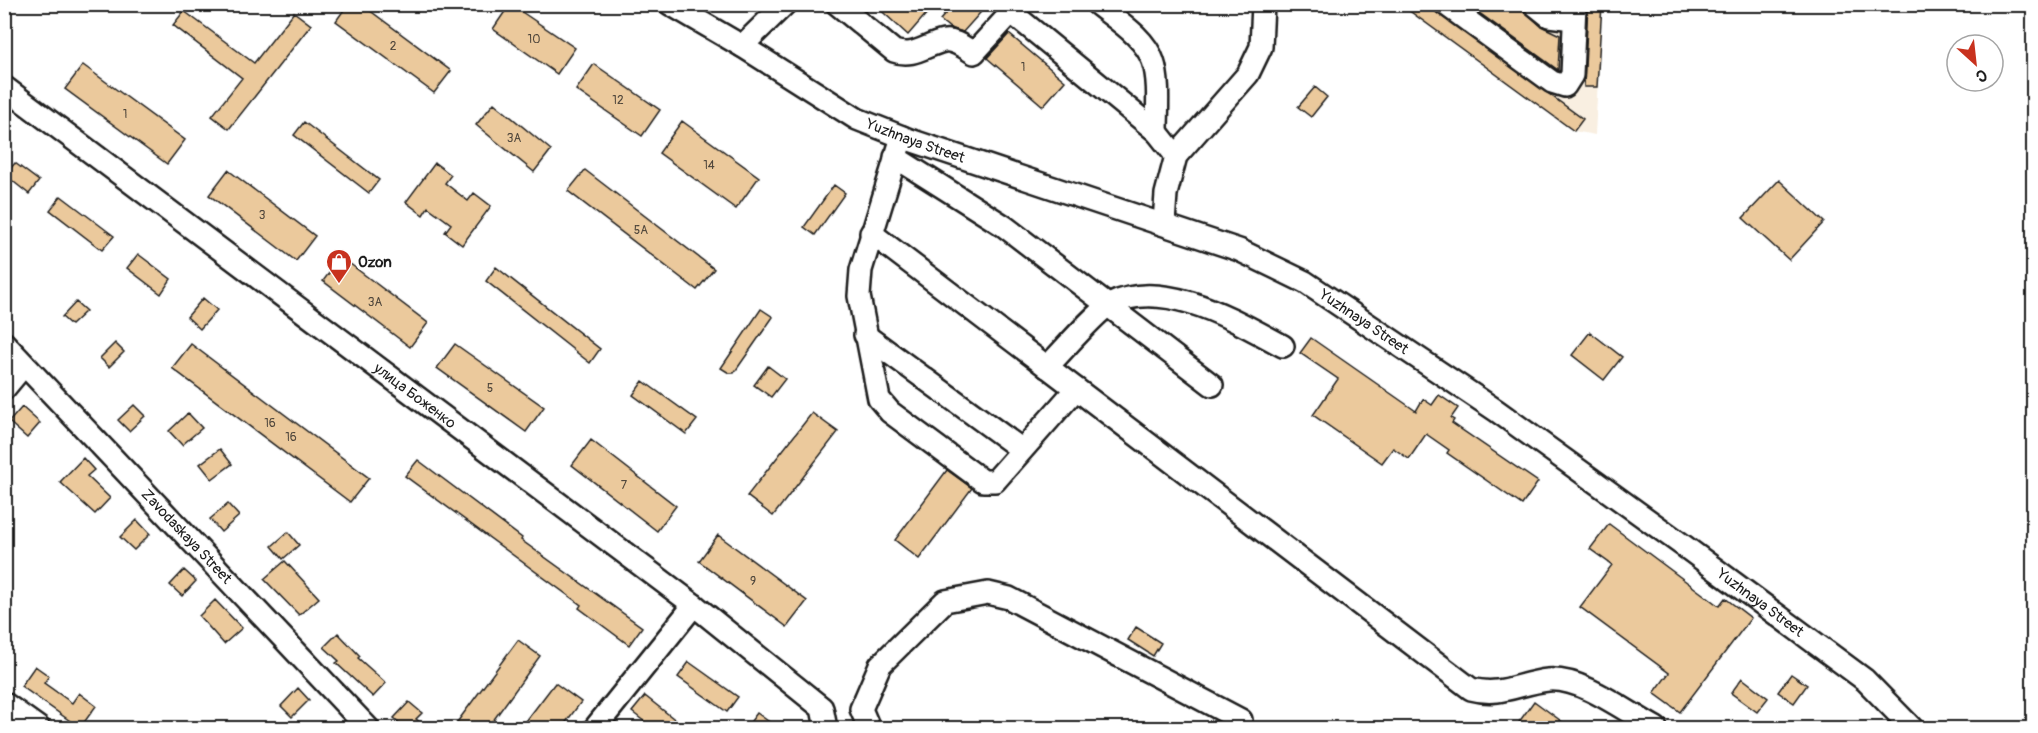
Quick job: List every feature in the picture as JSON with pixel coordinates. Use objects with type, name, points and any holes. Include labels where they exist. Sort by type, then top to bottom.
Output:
[{"type":"street","name":"Yuzhnaya Street","points":[[670,4],[742,46],[898,147],[1164,223],[1239,250],[1305,282],[1407,348],[1647,519],[1865,680],[1912,729]]},
{"type":"street","points":[[742,46],[784,4]]},
{"type":"street","points":[[837,4],[894,51],[903,54],[919,51],[945,41],[955,42],[974,53],[1015,9],[1157,132],[1176,156]]},
{"type":"street","points":[[1096,4],[1147,48],[1154,62],[1157,132]]},
{"type":"street","points":[[1164,223],[1166,194],[1176,156],[1248,74],[1261,47],[1263,4]]},
{"type":"street","points":[[1445,4],[1552,82],[1565,86],[1572,75],[1574,12],[1549,16],[1534,4]]},
{"type":"street","name":"улица Боженко","points":[[6,92],[694,605],[824,718]]},
{"type":"street","points":[[1076,389],[1020,448],[995,481],[983,481],[890,412],[879,399],[859,296],[861,270],[898,147],[1212,385]]},
{"type":"street","points":[[871,233],[1471,689],[1488,694],[1549,680],[1575,682],[1656,729]]},
{"type":"street","points":[[1047,367],[1108,306],[1135,296],[1167,297],[1218,311],[1283,346]]},
{"type":"street","points":[[865,335],[1020,448]]},
{"type":"street","name":"Zavodaskaya Street","points":[[4,343],[368,729]]},
{"type":"street","points":[[4,389],[24,365]]},
{"type":"street","points":[[869,729],[861,709],[880,664],[945,601],[988,593],[1009,598],[1240,720]]},
{"type":"street","points":[[595,729],[694,605]]},
{"type":"street","points":[[4,703],[39,729]]},
{"type":"shaded area","points":[[1400,5],[1602,5],[1595,135],[1574,131]]},
{"type":"building","points":[[348,4],[361,4],[451,71],[434,93],[336,21]]},
{"type":"building","points":[[510,4],[575,48],[557,74],[493,29]]},
{"type":"building","points":[[874,4],[935,4],[908,35]]},
{"type":"building","points":[[954,4],[988,4],[963,32],[950,28],[940,20]]},
{"type":"building","points":[[1400,4],[1426,4],[1583,119],[1574,131]]},
{"type":"building","points":[[1467,4],[1517,4],[1541,26],[1560,35],[1558,70]]},
{"type":"building","points":[[1588,4],[1602,4],[1597,87],[1584,87]]},
{"type":"building","points":[[184,11],[254,63],[294,12],[311,25],[229,129],[212,116],[242,78],[173,25]]},
{"type":"building","points":[[1009,34],[1065,81],[1043,106],[987,58]]},
{"type":"building","points":[[594,64],[660,110],[642,136],[576,90]]},
{"type":"building","points":[[83,65],[185,140],[167,164],[65,89]]},
{"type":"building","points":[[1315,87],[1327,97],[1311,117],[1298,107]]},
{"type":"building","points":[[494,103],[551,150],[534,172],[476,125]]},
{"type":"building","points":[[682,121],[759,177],[736,209],[659,153]]},
{"type":"building","points":[[304,122],[379,180],[369,193],[294,135]]},
{"type":"building","points":[[15,163],[39,181],[29,194],[5,175]]},
{"type":"building","points":[[435,163],[451,175],[445,183],[468,201],[474,193],[491,206],[462,245],[445,232],[451,224],[428,207],[423,215],[406,202]]},
{"type":"building","points":[[228,170],[315,236],[296,261],[209,195]]},
{"type":"building","points":[[585,170],[714,269],[697,290],[568,191]]},
{"type":"building","points":[[1779,180],[1824,222],[1789,260],[1743,218]]},
{"type":"building","points":[[834,185],[845,193],[815,235],[804,227]]},
{"type":"building","points":[[61,196],[114,236],[102,250],[50,210]]},
{"type":"building","points":[[138,254],[171,279],[161,294],[127,268]]},
{"type":"building","points":[[341,257],[428,323],[410,347],[323,281]]},
{"type":"building","points":[[496,267],[600,349],[590,363],[486,281]]},
{"type":"building","points":[[203,298],[217,310],[200,329],[187,317]]},
{"type":"building","points":[[76,302],[86,311],[71,325],[62,317]]},
{"type":"building","points":[[761,309],[773,317],[734,373],[729,373],[721,368]]},
{"type":"building","points":[[1590,332],[1622,357],[1604,380],[1572,355]]},
{"type":"building","points":[[1311,338],[1416,411],[1423,399],[1432,405],[1439,395],[1458,408],[1451,418],[1454,420],[1452,423],[1538,482],[1522,505],[1447,453],[1449,450],[1426,434],[1409,459],[1393,448],[1382,463],[1313,415],[1338,379],[1300,353]]},
{"type":"building","points":[[115,343],[124,352],[109,367],[100,358]]},
{"type":"building","points":[[191,344],[369,478],[350,502],[172,368]]},
{"type":"building","points":[[455,344],[544,407],[526,432],[437,368]]},
{"type":"building","points":[[768,366],[785,379],[771,397],[754,385]]},
{"type":"building","points":[[643,381],[697,420],[686,434],[633,395]]},
{"type":"building","points":[[134,405],[145,416],[129,431],[118,420]]},
{"type":"building","points":[[22,407],[40,423],[27,438],[9,422]]},
{"type":"building","points":[[188,413],[202,428],[182,445],[169,431]]},
{"type":"building","points":[[812,413],[838,432],[773,516],[747,496]]},
{"type":"building","points":[[591,440],[676,506],[657,531],[572,465]]},
{"type":"building","points":[[220,449],[232,464],[212,479],[200,464]]},
{"type":"building","points":[[83,458],[94,470],[87,476],[110,498],[95,514],[60,482]]},
{"type":"building","points":[[418,460],[522,538],[521,540],[642,627],[629,645],[579,608],[581,605],[405,476]]},
{"type":"building","points":[[947,470],[972,488],[919,559],[895,540]]},
{"type":"building","points":[[228,504],[239,516],[221,532],[210,519]]},
{"type":"building","points":[[137,520],[150,534],[134,550],[120,537]]},
{"type":"building","points":[[1609,524],[1719,606],[1725,598],[1751,618],[1680,712],[1654,693],[1669,673],[1580,607],[1612,565],[1590,549]]},
{"type":"building","points":[[288,532],[299,545],[283,559],[272,546]]},
{"type":"building","points":[[718,535],[807,601],[787,627],[699,561]]},
{"type":"building","points":[[285,561],[319,598],[299,615],[264,579]]},
{"type":"building","points":[[184,570],[196,581],[182,596],[170,585]]},
{"type":"building","points":[[215,600],[242,628],[224,644],[199,616]]},
{"type":"building","points":[[1136,627],[1161,643],[1153,656],[1128,640]]},
{"type":"building","points":[[338,633],[360,656],[358,658],[386,683],[373,697],[336,663],[339,661],[324,647]]},
{"type":"building","points":[[518,640],[540,656],[487,729],[452,729]]},
{"type":"building","points":[[689,662],[738,697],[727,712],[678,677]]},
{"type":"building","points":[[35,666],[49,676],[44,683],[72,703],[79,693],[96,706],[80,728],[21,686]]},
{"type":"building","points":[[1791,674],[1807,685],[1794,703],[1778,692]]},
{"type":"building","points":[[1742,678],[1768,698],[1757,712],[1731,693]]},
{"type":"building","points":[[555,683],[581,702],[561,729],[520,729]]},
{"type":"building","points":[[298,688],[309,700],[292,717],[281,706]]},
{"type":"building","points":[[645,696],[687,729],[654,729],[632,712]]},
{"type":"building","points":[[1534,701],[1572,729],[1528,729],[1519,722]]},
{"type":"building","points":[[409,702],[422,713],[416,719],[429,729],[406,729],[394,718]]},
{"type":"building","points":[[757,713],[779,729],[745,729]]},
{"type":"place","name":"Ozon","points":[[339,285]]}]
